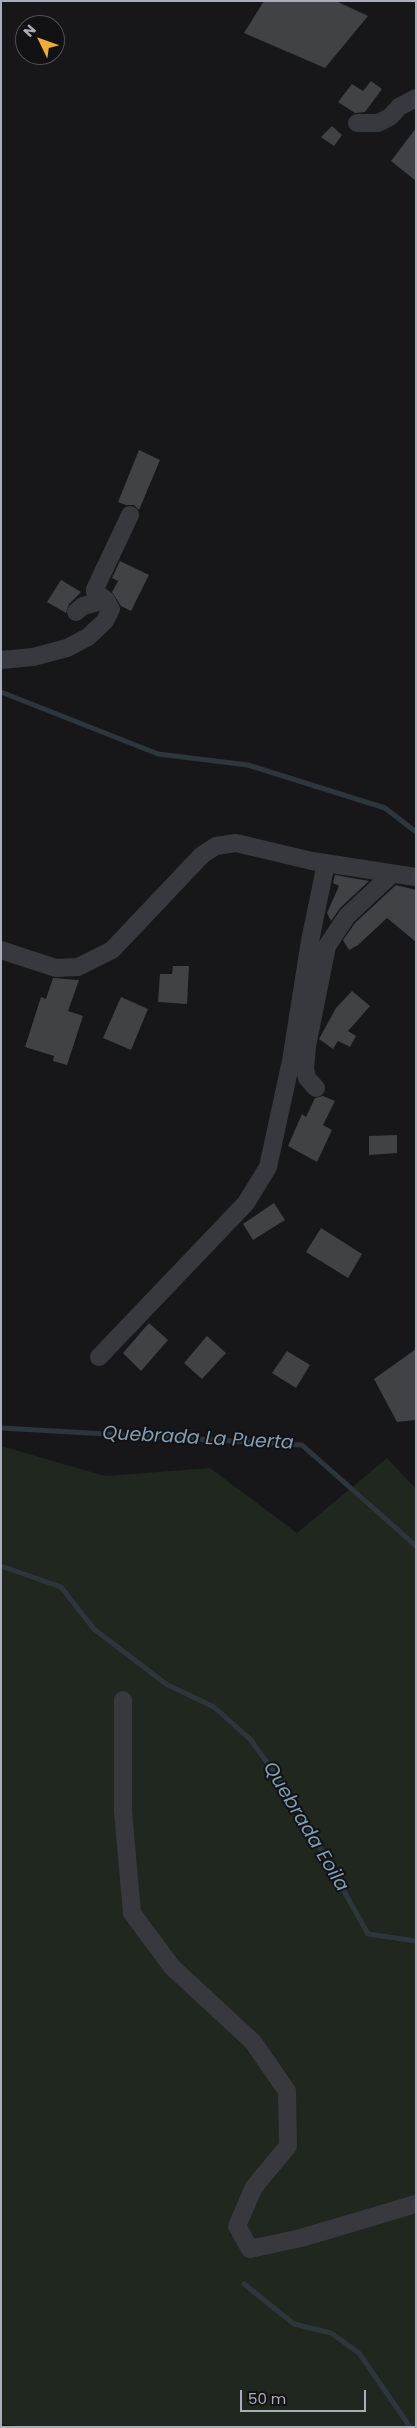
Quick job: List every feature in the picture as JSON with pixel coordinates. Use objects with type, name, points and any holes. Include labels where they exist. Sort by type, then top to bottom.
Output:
[{"type":"street","points":[[357,123],[378,123],[390,117],[399,108],[416,98]]},
{"type":"street","points":[[1,660],[33,657],[68,648],[88,637],[110,614],[112,609],[106,600],[95,592],[95,589],[130,515]]},
{"type":"street","points":[[76,612],[83,606],[106,600]]},
{"type":"street","points":[[1,950],[56,968],[78,966],[112,950],[202,855],[216,846],[236,843],[326,864],[416,877]]},
{"type":"street","points":[[100,1357],[246,1203],[268,1167],[291,1061],[310,941],[326,864]]},
{"type":"street","points":[[316,1088],[307,1078],[305,1069],[307,1046],[327,946],[347,916],[392,874]]},
{"type":"street","points":[[123,1700],[123,1812],[132,1912],[172,1967],[252,2042],[287,2092],[288,2146],[254,2186],[236,2226],[250,2249],[301,2238],[416,2204]]},
{"type":"shaded area","points":[[1,1446],[105,1476],[210,1468],[297,1533],[387,1458],[416,1489],[416,2427],[21,2427],[1,2424]]},
{"type":"building","points":[[264,1],[336,1],[368,16],[325,68],[244,33]]},
{"type":"building","points":[[371,81],[382,89],[365,112],[355,113],[338,102],[352,84],[363,91]]},
{"type":"building","points":[[332,126],[342,135],[334,146],[321,137]]},
{"type":"building","points":[[416,128],[416,181],[391,161]]},
{"type":"building","points":[[139,450],[160,460],[139,510],[134,505],[118,502]]},
{"type":"building","points":[[120,561],[149,575],[131,611],[121,606],[112,592],[118,581],[112,578]]},
{"type":"building","points":[[61,580],[81,592],[69,604],[66,613],[47,602]]},
{"type":"building","points":[[335,875],[369,881],[340,908],[331,921],[327,913],[339,886],[333,883]]},
{"type":"building","points":[[396,885],[416,890],[416,942],[387,918],[358,945],[349,950],[343,940],[355,923]]},
{"type":"building","points":[[173,966],[189,966],[187,1004],[158,1002],[160,974],[172,974]]},
{"type":"building","points":[[53,978],[79,980],[68,1011],[83,1016],[67,1065],[53,1061],[54,1056],[25,1047],[41,997],[46,999]]},
{"type":"building","points":[[352,991],[370,1006],[348,1031],[356,1036],[350,1047],[338,1041],[333,1049],[319,1039],[336,1008]]},
{"type":"building","points":[[121,997],[148,1009],[131,1050],[103,1038]]},
{"type":"building","points":[[323,1096],[335,1101],[323,1125],[332,1130],[317,1162],[288,1146],[302,1114],[306,1117],[315,1098]]},
{"type":"building","points":[[397,1135],[397,1153],[369,1155],[369,1136]]},
{"type":"building","points":[[274,1203],[285,1220],[253,1240],[243,1224]]},
{"type":"building","points":[[321,1228],[362,1254],[348,1278],[306,1252]]},
{"type":"building","points":[[149,1323],[168,1340],[141,1371],[123,1353]]},
{"type":"building","points":[[207,1336],[226,1353],[202,1379],[184,1363]]},
{"type":"building","points":[[416,1349],[416,1420],[397,1422],[374,1379]]},
{"type":"building","points":[[287,1351],[310,1365],[296,1388],[272,1373]]},
{"type":"waterway","points":[[1,692],[158,754],[248,765],[385,808],[416,832]]},
{"type":"waterway","name":"Quebrada La Puerta","points":[[1,1428],[302,1445],[416,1546]]},
{"type":"waterway","name":"Quebrada Eoila","points":[[1,1566],[61,1587],[94,1629],[166,1684],[214,1707],[251,1740],[292,1798],[368,1934],[416,1941]]},
{"type":"waterway","points":[[244,2284],[294,2324],[331,2333],[359,2353],[410,2427]]}]
